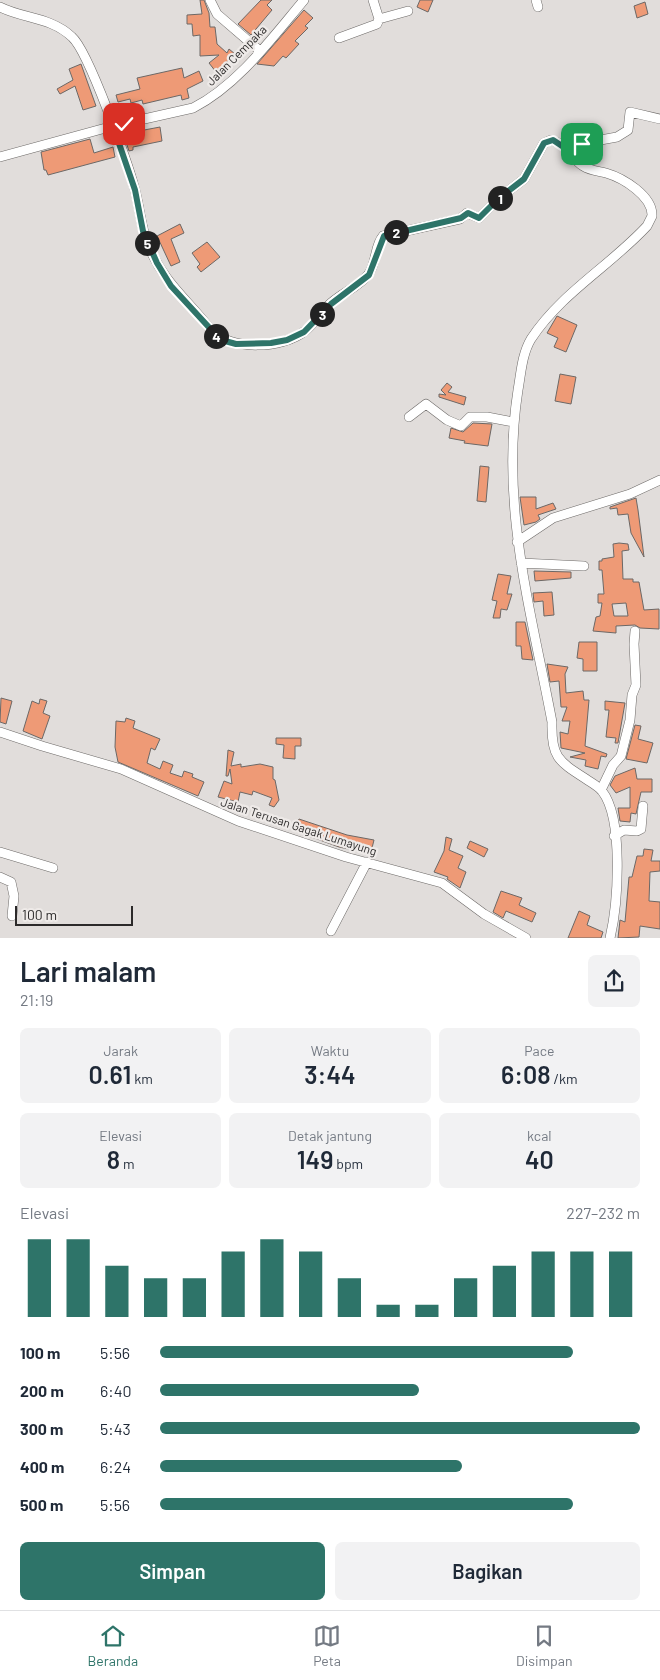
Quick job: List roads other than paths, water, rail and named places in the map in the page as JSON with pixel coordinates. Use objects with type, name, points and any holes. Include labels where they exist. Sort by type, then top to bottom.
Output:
[{"type":"street","points":[[210,0],[217,14],[260,51]]},
{"type":"street","name":"Jalan Cempaka","points":[[0,157],[118,125],[193,108],[220,90],[260,51],[304,0]]},
{"type":"street","points":[[338,38],[377,24],[378,19],[374,0]]},
{"type":"street","points":[[0,7],[58,25],[75,39],[118,125],[135,190],[143,231],[157,263],[171,286],[211,330],[217,336],[229,342],[271,343],[299,335],[316,321],[331,304],[369,275],[384,236],[461,218],[468,213],[477,218],[524,179],[544,143],[553,140],[571,152],[583,166],[615,177],[640,194],[651,206],[652,216],[639,234],[572,291],[530,340],[523,359],[513,422],[512,484],[517,542],[552,722],[553,749],[564,764],[601,790],[609,805],[617,833],[618,882],[610,938]]},
{"type":"street","points":[[378,19],[408,11]]},
{"type":"street","points":[[571,152],[584,142],[617,137],[628,130],[630,112],[660,119]]},
{"type":"street","points":[[409,417],[426,404],[447,420],[458,425],[464,425],[470,417],[513,422]]},
{"type":"street","points":[[517,542],[553,518],[626,495],[660,480]]},
{"type":"street","points":[[521,563],[584,566]]},
{"type":"street","points":[[601,790],[613,765],[622,756],[630,720],[632,695],[636,685],[635,631]]},
{"type":"street","name":"Jalan Terusan Gagak Lumayung","points":[[0,732],[122,769],[238,821],[367,862],[442,883],[484,914],[526,938]]},
{"type":"street","points":[[617,833],[641,829],[643,806]]},
{"type":"street","points":[[0,852],[53,868]]},
{"type":"street","points":[[331,931],[367,862]]},
{"type":"street","points":[[0,877],[11,882],[13,888],[12,916]]}]
